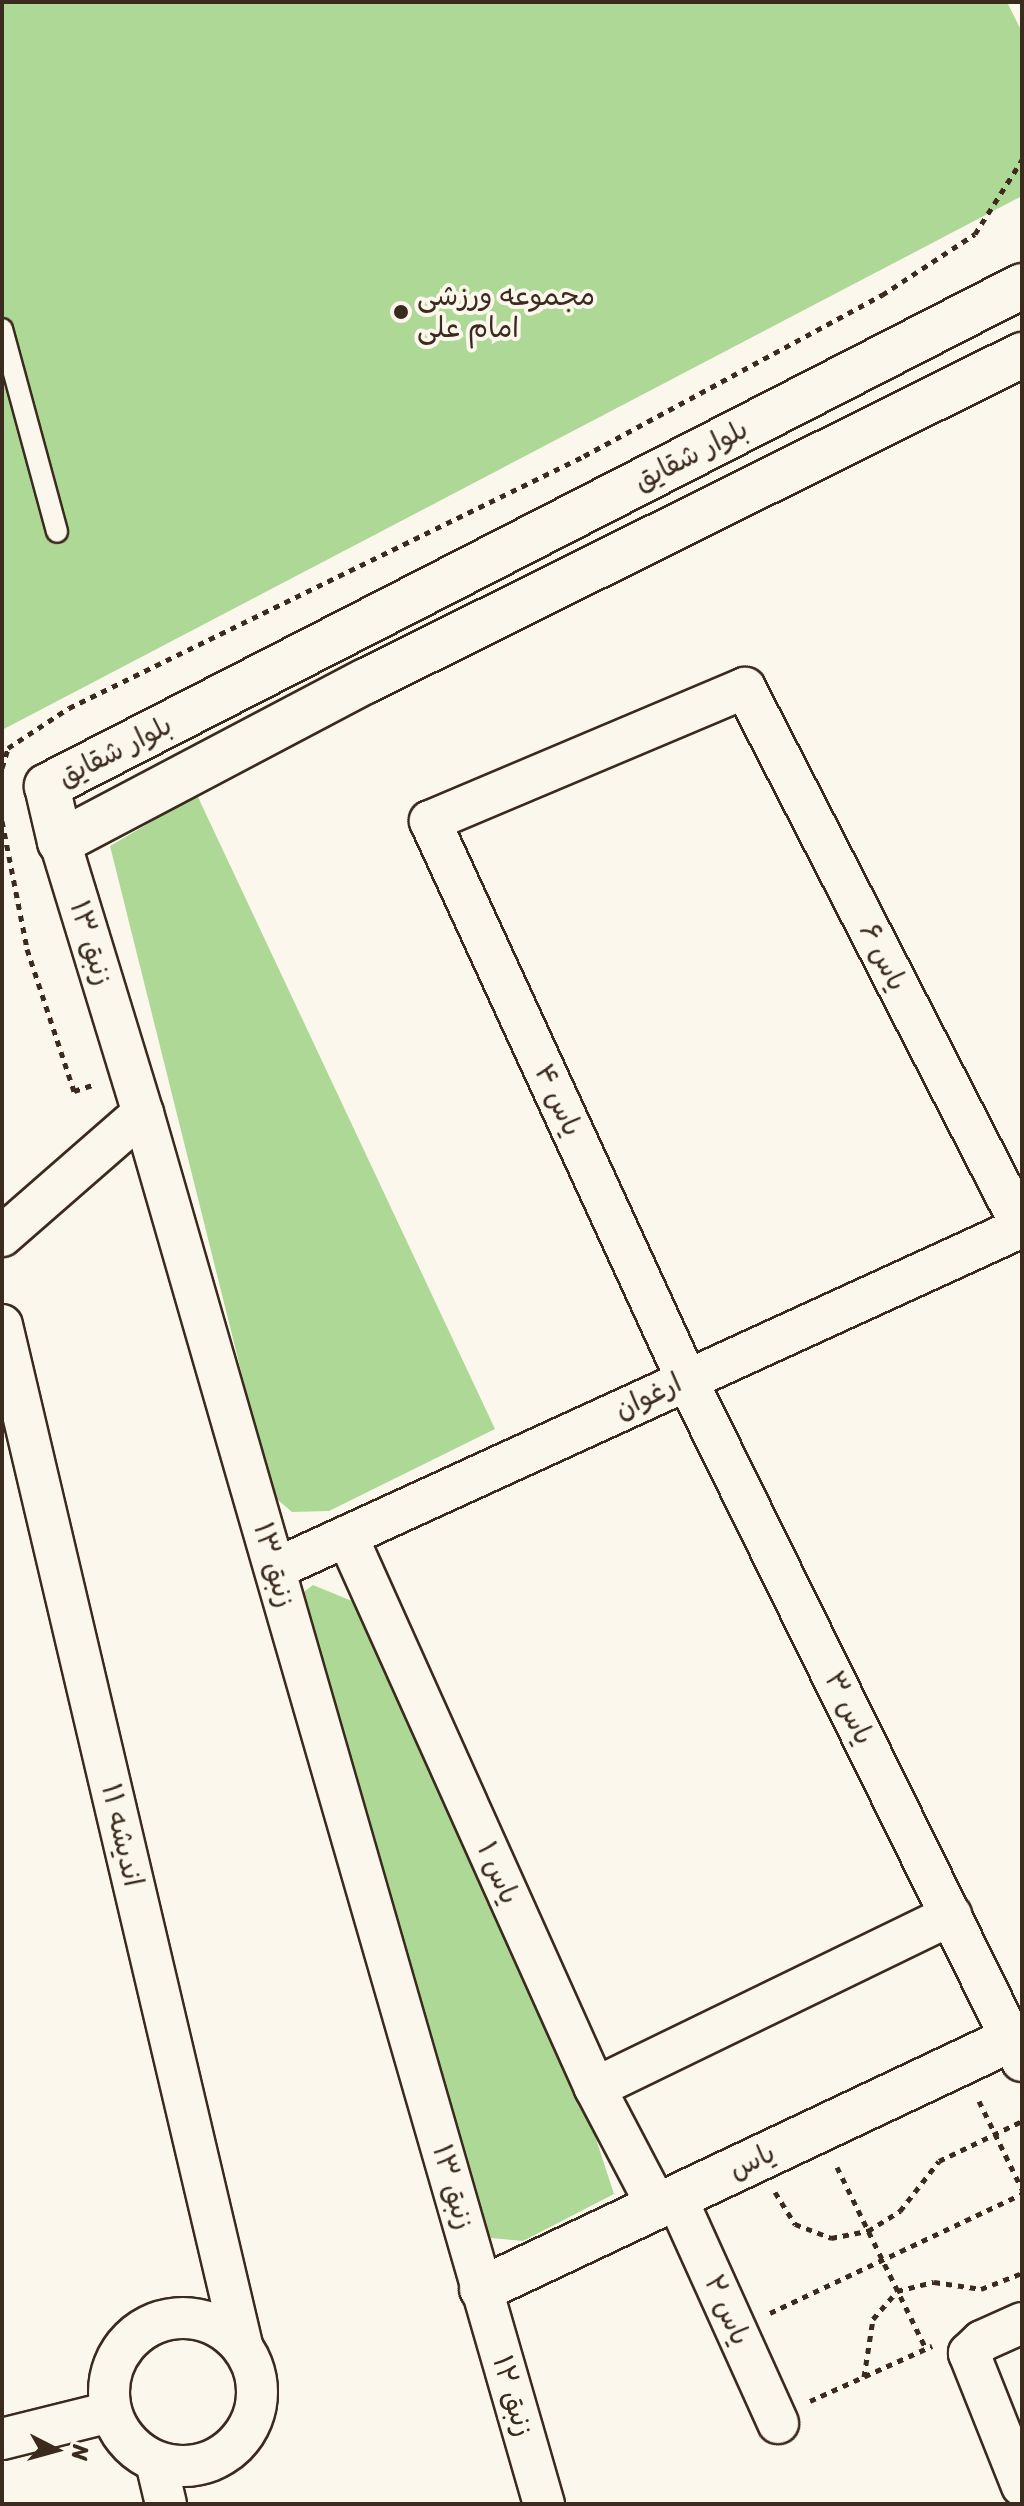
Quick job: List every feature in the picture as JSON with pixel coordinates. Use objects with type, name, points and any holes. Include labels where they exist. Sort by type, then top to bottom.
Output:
[{"type":"street","name":"بلوار شقایق","points":[[1020,285],[47,786],[60,842],[366,681],[1022,355]]},
{"type":"street","points":[[972,380],[1022,373]]},
{"type":"street","name":"یاس ۶","points":[[430,821],[745,688],[1022,1227]]},
{"type":"street","name":"یاس ۴","points":[[430,821],[686,1378]]},
{"type":"street","name":"زنبق ۱۳","points":[[60,842],[143,1113],[482,2289]]},
{"type":"street","points":[[2,1236],[143,1113]]},
{"type":"street","name":"ارغوان","points":[[275,1569],[686,1378],[1022,1227]]},
{"type":"street","name":"اندیشه ۱۱","points":[[2,1325],[242,2345]]},
{"type":"street","name":"یاس ۳","points":[[686,1378],[951,1915],[1019,2044]]},
{"type":"street","name":"یاس ۱","points":[[347,1536],[595,2088],[666,2201]]},
{"type":"street","points":[[595,2088],[951,1915]]},
{"type":"street","name":"یاس","points":[[482,2289],[816,2131],[1019,2044]]},
{"type":"street","name":"یاس ۲","points":[[666,2201],[736,2329],[789,2415]]},
{"type":"street","name":"زنبق ۱۲","points":[[482,2289],[544,2504]]},
{"type":"street","points":[[173,2317],[199,2318],[223,2328],[242,2345],[254,2367],[258,2393],[253,2418],[241,2439],[203,2465],[156,2462],[136,2451],[110,2412],[108,2386],[114,2361],[128,2340],[149,2325],[173,2317]]},
{"type":"street","points":[[1022,2323],[982,2341],[969,2353],[1022,2486]]},
{"type":"street","points":[[2,2439],[110,2412]]},
{"type":"street","points":[[156,2462],[166,2504]]},
{"type":"lane","points":[[2,329],[57,532]]},
{"type":"path","points":[[2,768],[8,748],[69,708],[584,456],[882,295],[975,234],[1022,160]]},
{"type":"path","points":[[2,821],[27,949],[74,1091],[131,1074]]},
{"type":"path","points":[[736,2329],[1022,2191],[979,2101],[965,2108]]},
{"type":"path","points":[[757,2159],[795,2224],[831,2238],[868,2231],[900,2211],[939,2161],[1022,2121]]},
{"type":"path","points":[[816,2131],[838,2168],[926,2349]]},
{"type":"path","points":[[826,2174],[852,2162]]},
{"type":"path","points":[[766,2203],[790,2192]]},
{"type":"path","points":[[864,2377],[873,2319],[897,2291],[934,2282],[981,2289],[1022,2273]]},
{"type":"path","points":[[789,2415],[939,2343]]},
{"type":"green space","name":"مجموعه ورزشی امام علی","points":[[2,2],[1007,2],[1022,32],[1022,196],[2,730]]},
{"type":"green space","points":[[197,795],[495,1429],[329,1511],[292,1512],[272,1495],[110,846]]},
{"type":"green space","points":[[313,1585],[369,1608],[566,2047],[614,2194],[523,2241],[491,2238],[472,2216],[296,1598]]},
{"type":"place","name":"مجموعه ورزشی امام علی","points":[[401,312]]}]
